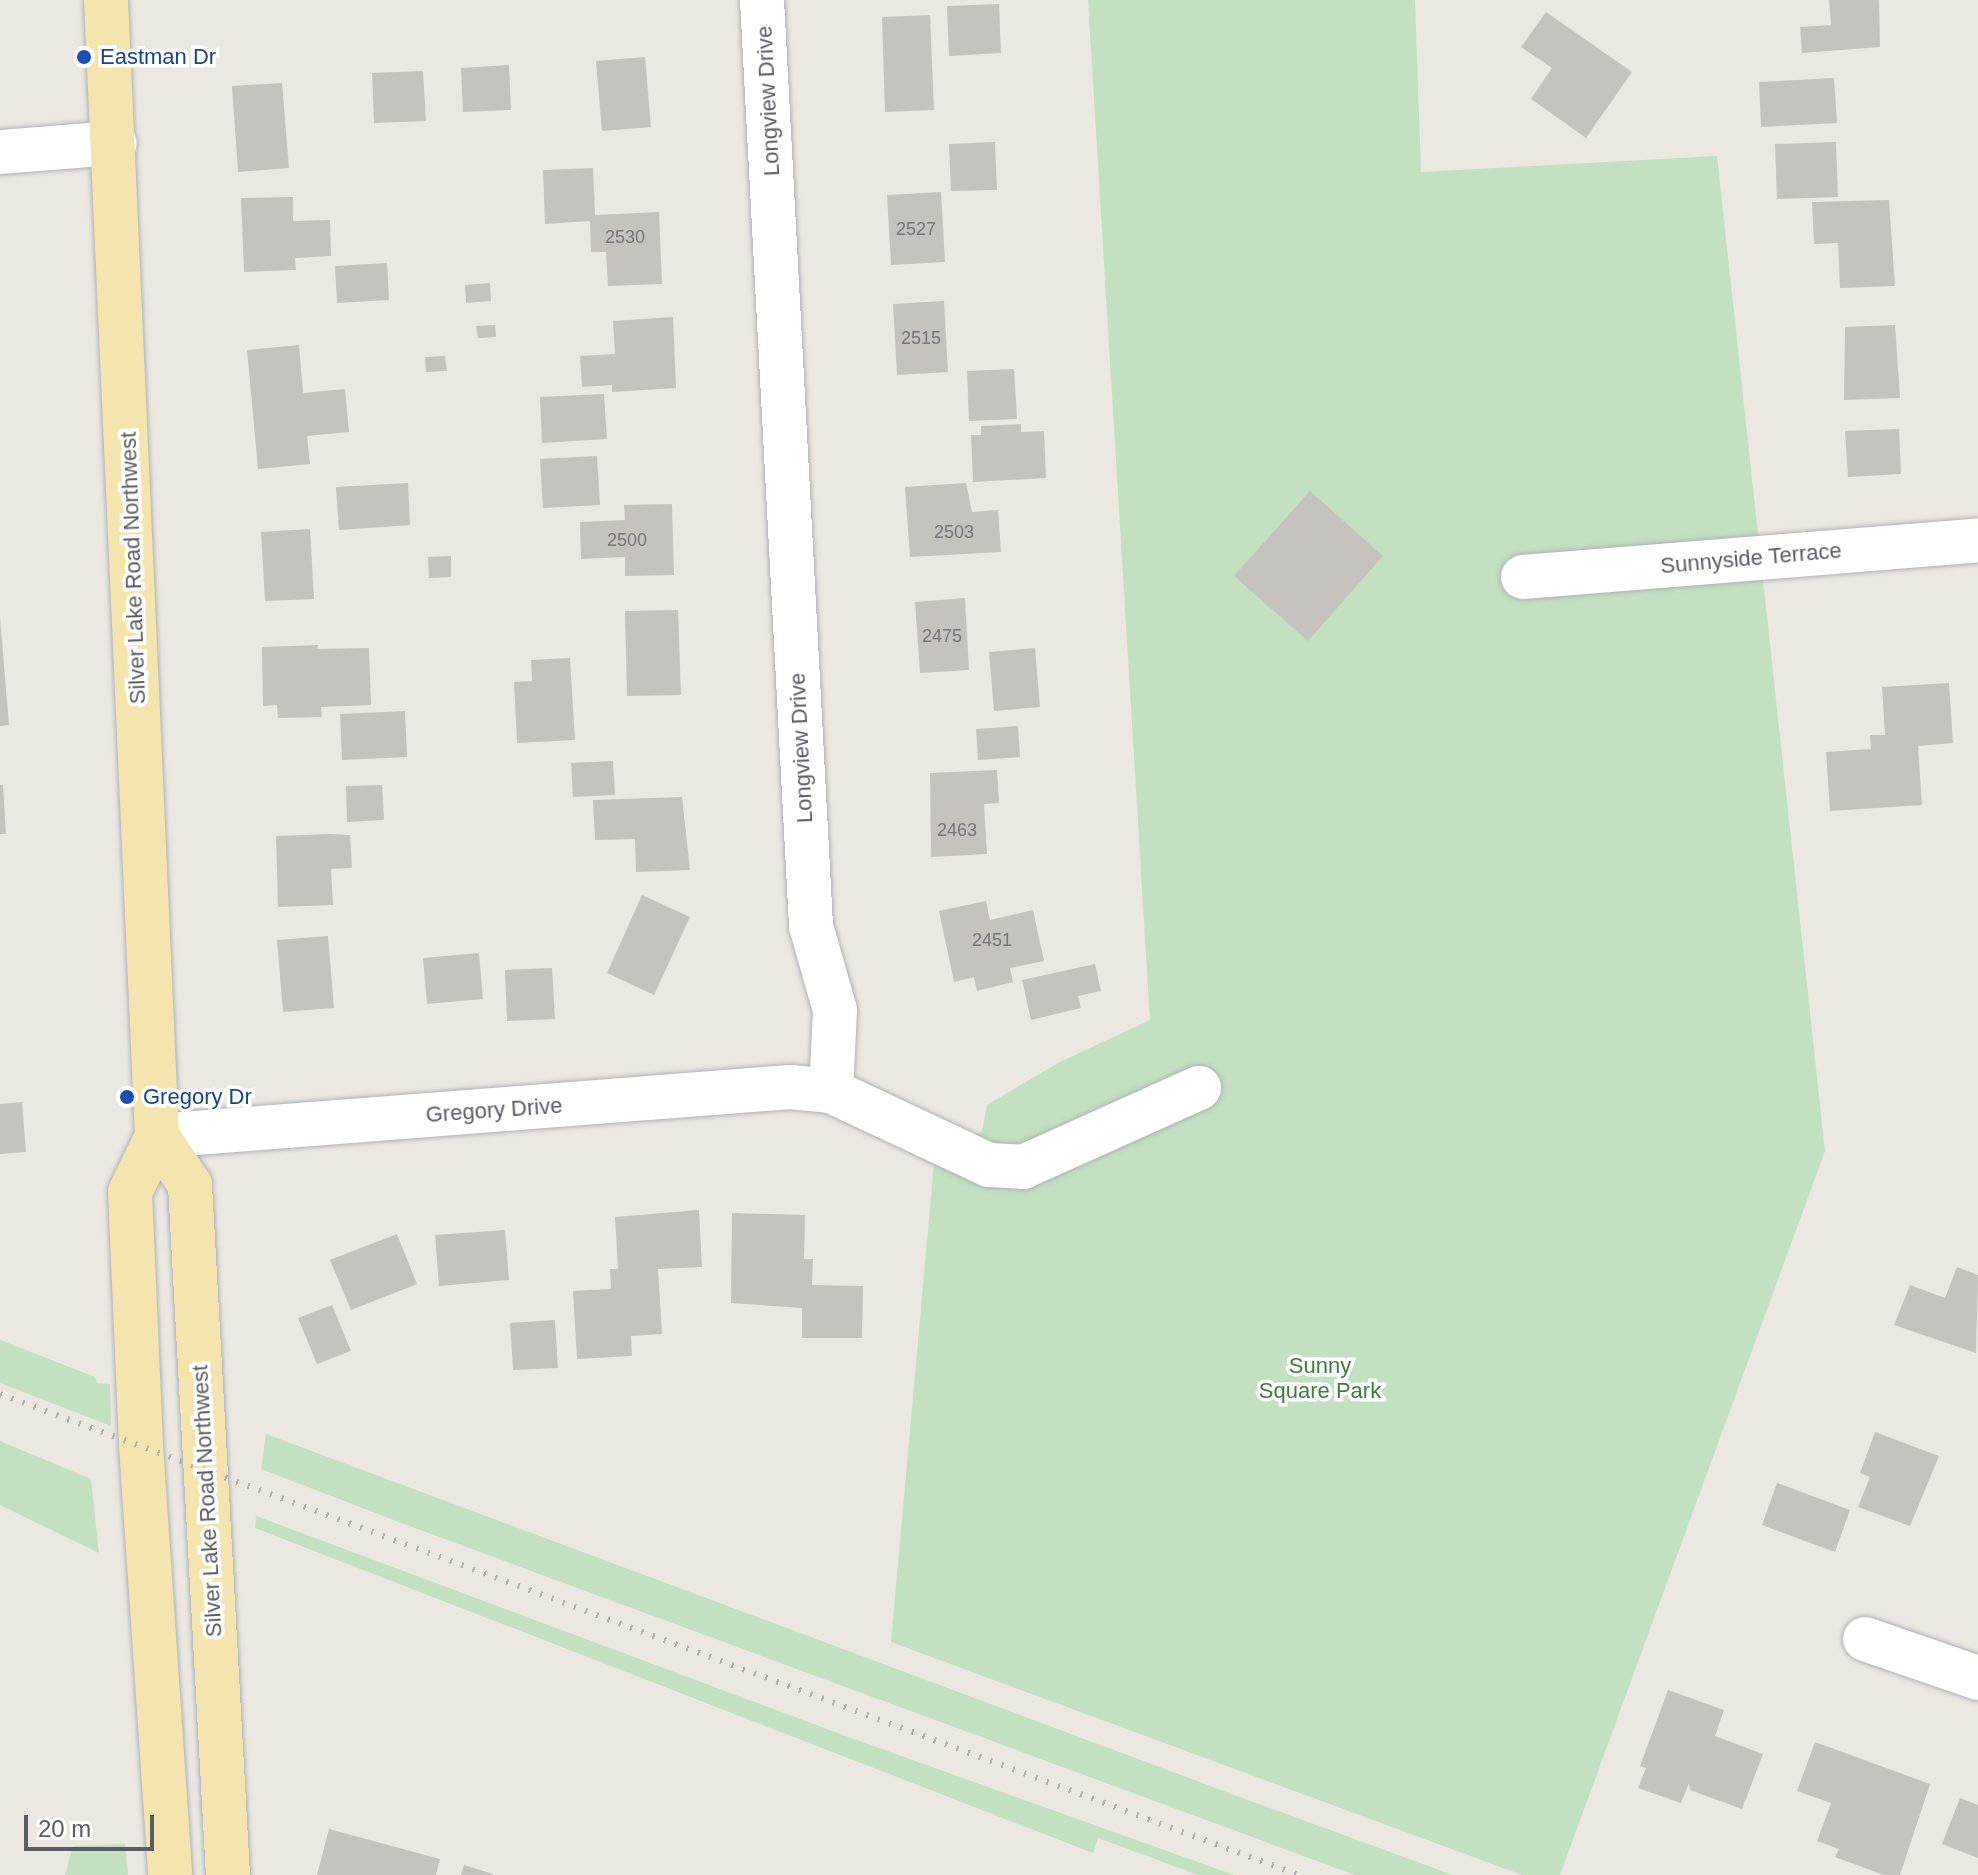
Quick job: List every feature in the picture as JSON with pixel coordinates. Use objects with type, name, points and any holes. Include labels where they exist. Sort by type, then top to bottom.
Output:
[{"type":"main road","name":"Silver Lake Road Northwest","points":[[106,0],[115,143],[157,1136],[130,1192],[141,1446],[170,1875]]},
{"type":"main road","name":"Silver Lake Road Northwest","points":[[157,1136],[190,1185],[228,1875]]},
{"type":"street","name":"Longview Drive","points":[[762,0],[811,926],[835,1010],[831,1091]]},
{"type":"street","points":[[0,152],[115,143]]},
{"type":"street","name":"Sunnyside Terrace","points":[[1523,577],[1978,540]]},
{"type":"street","name":"Gregory Drive","points":[[157,1136],[790,1087],[831,1091]]},
{"type":"street","points":[[831,1091],[989,1165],[1023,1167],[1199,1088]]},
{"type":"street","points":[[1865,1639],[1978,1678]]},
{"type":"green space","name":"Sunny Square Park","points":[[1088,0],[1415,0],[1421,172],[1717,156],[1825,1151],[1560,1875],[1522,1875],[891,1642],[938,1118],[968,1136],[982,1132],[987,1105],[1058,1063],[1150,1020]]},
{"type":"green space","points":[[0,1340],[95,1377],[97,1383],[110,1384],[111,1426],[0,1383]]},
{"type":"green space","points":[[266,1434],[1453,1875],[1355,1875],[404,1524],[261,1469]]},
{"type":"green space","points":[[0,1441],[91,1479],[99,1553],[0,1505]]},
{"type":"green space","points":[[256,1516],[851,1738],[1234,1875],[1198,1875],[1098,1838],[1093,1853],[255,1528]]},
{"type":"green space","points":[[125,1844],[128,1875],[65,1875],[73,1846]]},
{"type":"building","points":[[1829,0],[1879,0],[1880,47],[1802,53],[1800,27],[1831,25]]},
{"type":"building","points":[[999,4],[1001,53],[949,56],[947,6]]},
{"type":"building","points":[[1546,12],[1632,72],[1586,138],[1531,99],[1552,68],[1521,47]]},
{"type":"building","points":[[930,15],[934,110],[885,112],[882,17]]},
{"type":"building","points":[[645,57],[651,127],[602,131],[596,61]]},
{"type":"building","points":[[509,65],[511,110],[463,112],[461,68]]},
{"type":"building","points":[[423,71],[426,121],[374,123],[372,73]]},
{"type":"building","points":[[1834,78],[1837,123],[1761,127],[1759,82]]},
{"type":"building","points":[[282,83],[289,168],[238,172],[232,86]]},
{"type":"building","points":[[995,142],[997,190],[951,191],[949,144]]},
{"type":"building","points":[[1836,142],[1838,197],[1777,199],[1775,144]]},
{"type":"building","points":[[593,168],[595,215],[659,212],[662,284],[608,286],[606,252],[591,252],[590,221],[545,224],[543,170]]},
{"type":"building","points":[[941,192],[945,262],[891,265],[887,195]]},
{"type":"building","points":[[293,197],[293,221],[330,220],[331,256],[295,258],[296,270],[244,272],[241,198]]},
{"type":"building","points":[[1889,200],[1895,286],[1840,288],[1838,243],[1814,244],[1812,202]]},
{"type":"building","points":[[387,263],[389,300],[337,303],[335,266]]},
{"type":"building","points":[[490,283],[491,301],[466,303],[465,285]]},
{"type":"building","points":[[944,301],[948,372],[897,375],[893,304]]},
{"type":"building","points":[[673,317],[676,388],[612,392],[612,385],[582,387],[580,356],[615,354],[613,321]]},
{"type":"building","points":[[495,325],[496,337],[478,338],[476,326]]},
{"type":"building","points":[[1895,325],[1900,398],[1844,400],[1845,327]]},
{"type":"building","points":[[299,345],[303,393],[345,389],[349,432],[307,436],[310,464],[258,469],[247,350]]},
{"type":"building","points":[[445,356],[447,371],[426,372],[425,357]]},
{"type":"building","points":[[1014,369],[1017,419],[969,421],[967,371]]},
{"type":"building","points":[[604,394],[607,439],[542,443],[540,397]]},
{"type":"building","points":[[1021,424],[1021,432],[1044,431],[1046,478],[973,482],[971,435],[981,435],[981,426]]},
{"type":"building","points":[[1899,429],[1901,474],[1848,477],[1845,431]]},
{"type":"building","points":[[597,456],[600,505],[543,508],[540,459]]},
{"type":"building","points":[[408,483],[410,525],[339,530],[336,487]]},
{"type":"building","points":[[966,483],[972,512],[998,510],[1001,552],[910,557],[905,487]]},
{"type":"building","points":[[1310,491],[1383,556],[1308,641],[1234,576]]},
{"type":"building","points":[[672,504],[674,575],[625,576],[625,557],[581,559],[580,522],[625,520],[624,505]]},
{"type":"building","points":[[310,529],[314,599],[265,601],[261,532]]},
{"type":"building","points":[[451,556],[451,577],[429,578],[428,557]]},
{"type":"building","points":[[965,598],[969,670],[920,673],[915,602]]},
{"type":"building","points":[[678,610],[681,695],[627,696],[625,611]]},
{"type":"building","points":[[0,617],[9,725],[0,726]]},
{"type":"building","points":[[318,645],[317,649],[369,648],[371,705],[321,707],[322,717],[278,718],[277,705],[263,706],[262,647]]},
{"type":"building","points":[[1035,648],[1040,707],[994,711],[989,652]]},
{"type":"building","points":[[570,658],[575,740],[517,743],[514,682],[532,681],[531,660]]},
{"type":"building","points":[[1949,683],[1953,743],[1918,746],[1922,805],[1830,811],[1826,752],[1871,749],[1870,735],[1885,735],[1882,687]]},
{"type":"building","points":[[405,711],[407,757],[342,760],[340,714]]},
{"type":"building","points":[[1018,726],[1020,757],[978,760],[976,729]]},
{"type":"building","points":[[613,761],[615,795],[573,797],[571,763]]},
{"type":"building","points":[[997,770],[999,803],[984,804],[987,854],[931,857],[930,773]]},
{"type":"building","points":[[0,785],[3,785],[6,834],[0,834]]},
{"type":"building","points":[[382,785],[384,820],[347,822],[346,786]]},
{"type":"building","points":[[682,797],[690,870],[636,872],[635,839],[595,840],[593,800]]},
{"type":"building","points":[[350,835],[352,868],[331,869],[333,905],[278,907],[276,836]]},
{"type":"building","points":[[642,895],[690,917],[654,995],[607,973]]},
{"type":"building","points":[[986,901],[990,920],[1033,910],[1044,961],[1010,968],[1013,982],[977,991],[974,977],[954,982],[939,911]]},
{"type":"building","points":[[328,936],[334,1008],[283,1012],[277,940]]},
{"type":"building","points":[[479,953],[483,999],[427,1004],[423,958]]},
{"type":"building","points":[[1095,964],[1101,991],[1078,996],[1081,1008],[1031,1020],[1022,980]]},
{"type":"building","points":[[552,968],[555,1019],[507,1021],[505,970]]},
{"type":"building","points":[[22,1102],[26,1152],[0,1154],[0,1104]]},
{"type":"building","points":[[699,1210],[702,1267],[658,1269],[662,1334],[631,1336],[632,1356],[577,1359],[573,1291],[611,1289],[610,1269],[618,1269],[615,1217]]},
{"type":"building","points":[[732,1213],[805,1215],[804,1259],[813,1259],[812,1285],[863,1286],[862,1338],[802,1338],[802,1308],[731,1303]]},
{"type":"building","points":[[505,1230],[509,1280],[439,1286],[435,1235]]},
{"type":"building","points":[[397,1234],[417,1284],[351,1310],[330,1260]]},
{"type":"building","points":[[1957,1267],[1978,1275],[1976,1353],[1894,1325],[1910,1285],[1945,1298]]},
{"type":"building","points":[[332,1305],[351,1351],[317,1364],[298,1318]]},
{"type":"building","points":[[555,1320],[558,1368],[513,1370],[510,1323]]},
{"type":"building","points":[[1875,1432],[1939,1456],[1910,1526],[1858,1507],[1870,1477],[1860,1473]]},
{"type":"building","points":[[1777,1483],[1850,1510],[1835,1552],[1762,1525]]},
{"type":"building","points":[[1668,1690],[1724,1710],[1715,1736],[1763,1754],[1742,1809],[1690,1790],[1689,1783],[1681,1803],[1638,1788],[1646,1768],[1640,1766]]},
{"type":"building","points":[[1815,1742],[1930,1784],[1900,1875],[1884,1875],[1835,1857],[1839,1849],[1817,1841],[1831,1803],[1797,1791]]},
{"type":"building","points":[[1960,1798],[1978,1805],[1978,1858],[1942,1844]]},
{"type":"building","points":[[329,1829],[440,1859],[436,1875],[317,1875]]},
{"type":"building","points":[[464,1865],[493,1874],[493,1875],[461,1875]]},
{"type":"railway","points":[[0,1394],[1299,1875]]},
{"type":"place","name":"Eastman Dr","points":[[84,57]]},
{"type":"place","name":"Gregory Dr","points":[[127,1097]]}]
